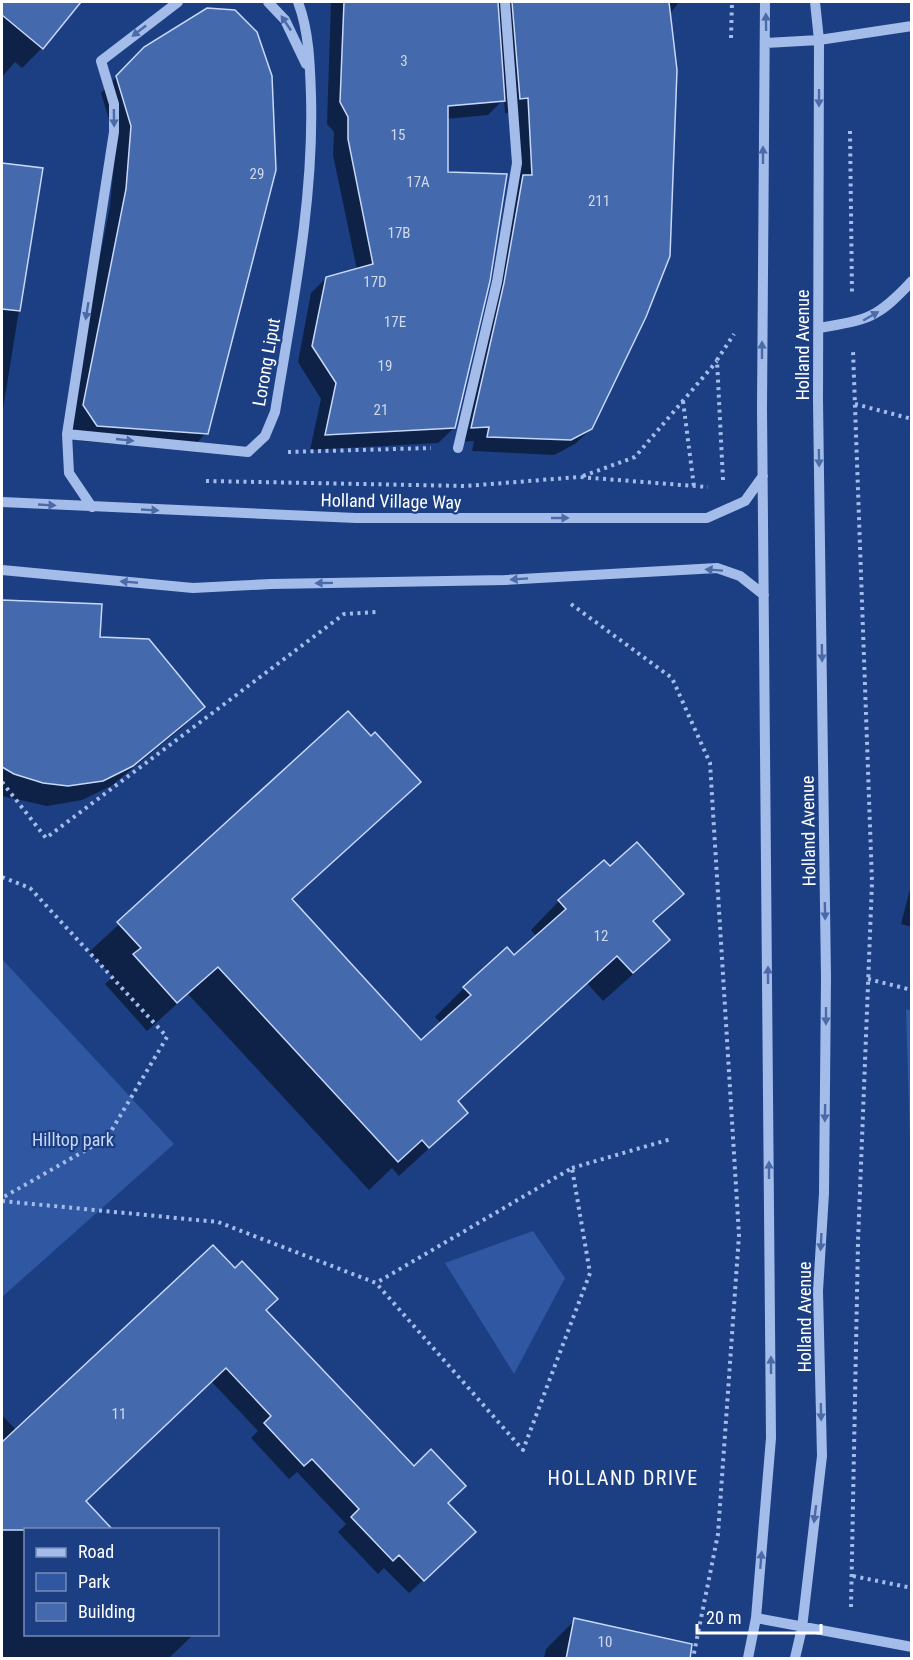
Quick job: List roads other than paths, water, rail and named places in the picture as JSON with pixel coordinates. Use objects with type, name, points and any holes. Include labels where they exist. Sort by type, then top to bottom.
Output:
[{"type":"street","points":[[92,507],[69,473],[67,434],[114,132],[114,104],[101,61],[178,2]]},
{"type":"street","name":"Lorong Liput","points":[[268,2],[285,20],[298,44],[310,88]]},
{"type":"street","name":"Lorong Liput","points":[[67,434],[248,453],[265,436],[276,412],[309,197],[312,142],[309,50],[303,15],[298,2]]},
{"type":"street","points":[[458,448],[497,282],[517,163],[505,2]]},
{"type":"street","name":"Holland Avenue","points":[[748,1659],[756,1618],[771,1438],[763,476],[765,2]]},
{"type":"street","name":"Holland Avenue","points":[[795,1659],[802,1628],[822,1456],[818,1291],[824,1193],[826,978],[819,328],[819,40],[814,2]]},
{"type":"street","points":[[766,43],[819,40],[912,26]]},
{"type":"street","points":[[819,328],[861,322],[889,306],[912,281]]},
{"type":"street","name":"Holland Village Way","points":[[2,502],[357,518],[707,518],[745,501],[763,476]]},
{"type":"street","points":[[2,570],[193,588],[272,584],[505,580],[717,568],[740,576],[764,595]]},
{"type":"street","points":[[756,1618],[912,1647]]},
{"type":"district","name":"HOLLAND DRIVE","points":[[623,1478]]},
{"type":"park label","name":"Hilltop park","points":[[73,1139]]}]
